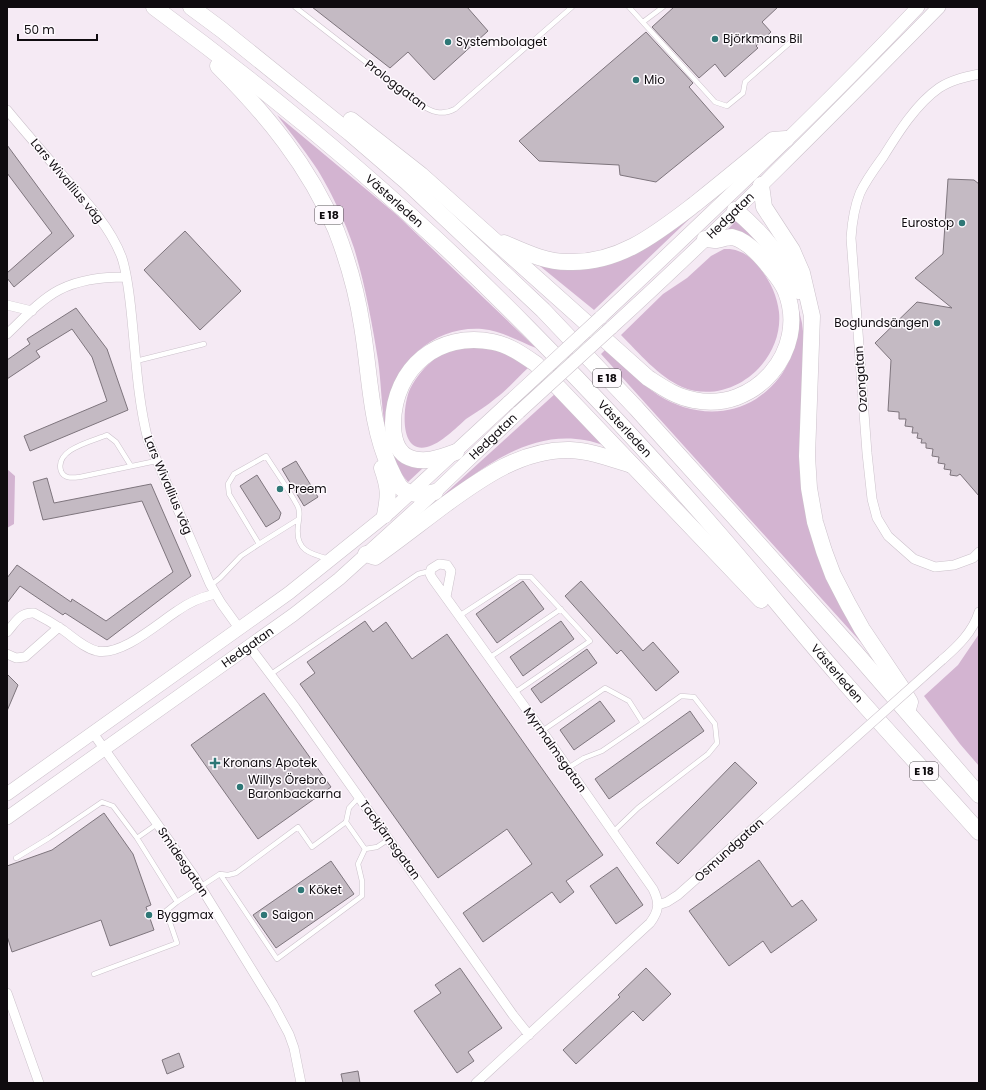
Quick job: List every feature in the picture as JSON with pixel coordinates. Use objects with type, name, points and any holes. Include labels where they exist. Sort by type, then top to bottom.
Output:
[{"type":"highway","name":"Västerleden","points":[[154,7],[215,53],[304,124],[362,173],[432,235],[526,326],[668,477],[719,534],[838,675],[979,832]]},
{"type":"highway","name":"Västerleden","points":[[191,7],[222,30],[350,133],[401,178],[543,310],[636,408],[732,514],[979,795]]},
{"type":"highway","name":"E 18","points":[[215,53],[215,63],[241,89],[294,152],[317,191],[336,231],[350,273],[358,304],[377,431],[385,458],[399,485],[411,492]]},
{"type":"highway","name":"E 18","points":[[276,74],[303,82],[421,175],[648,378],[660,387],[681,397],[714,402],[745,394],[756,388],[771,375],[787,346],[791,323],[786,293],[782,284],[762,258],[750,246],[731,237],[717,240],[705,239]]},
{"type":"highway","name":"E 18","points":[[490,236],[529,254],[554,261],[592,261],[612,256],[633,248],[665,226],[712,191],[773,140],[786,139]]},
{"type":"highway","points":[[761,185],[764,207],[796,258],[802,273],[812,316],[807,456],[809,488],[824,551],[836,581],[862,629],[910,702],[908,713]]},
{"type":"highway","points":[[730,205],[762,236],[792,274],[801,295],[808,299]]},
{"type":"highway","name":"E 18","points":[[456,452],[437,459],[414,459],[404,455],[397,446],[393,433],[393,414],[396,396],[402,382],[422,357],[438,347],[456,341],[474,339],[494,342],[510,348],[536,364],[777,616],[830,670],[838,675]]},
{"type":"highway","points":[[366,554],[375,557],[482,478],[503,466],[532,455],[558,450],[584,452],[634,466]]},
{"type":"highway","name":"E 18","points":[[385,458],[381,465],[389,495],[388,513]]},
{"type":"highway","points":[[411,492],[426,494],[435,492]]},
{"type":"main road","name":"Hedgatan","points":[[7,818],[293,615],[326,589],[366,554],[435,492],[705,239],[730,205],[786,139],[918,7]]},
{"type":"main road","name":"Hedgatan","points":[[7,794],[289,592],[388,513],[600,318],[730,205],[761,185],[940,7]]},
{"type":"main road","points":[[239,628],[249,646]]},
{"type":"street","name":"Ozongatan","points":[[979,74],[958,78],[940,87],[925,100],[908,121],[870,175],[860,194],[853,216],[851,238],[867,453],[872,499],[877,518],[888,536],[909,555],[914,559],[935,567],[954,565],[973,558],[979,552]]},
{"type":"street","name":"Lars Wivallius väg","points":[[7,111],[104,224],[122,258],[130,297],[136,361],[144,424],[148,440],[215,594],[239,628]]},
{"type":"street","points":[[7,334],[53,294],[71,285],[95,278],[126,277]]},
{"type":"street","points":[[7,305],[32,311]]},
{"type":"street","points":[[430,571],[439,564],[447,565],[451,572],[446,597]]},
{"type":"street","name":"Myrmalmsgatan","points":[[430,571],[432,578],[653,889],[658,904]]},
{"type":"street","points":[[7,632],[21,615],[28,612],[34,613],[59,627],[87,647],[98,651],[109,650],[123,647],[135,640],[193,601],[215,594]]},
{"type":"street","name":"Osmundgatan","points":[[658,904],[667,902],[678,895],[942,660],[964,639],[979,612]]},
{"type":"street","points":[[7,654],[16,658],[25,657],[59,627]]},
{"type":"street","name":"Tackjärnsgatan","points":[[249,646],[271,674],[513,1015],[529,1035]]},
{"type":"street","name":"Smidesgatan","points":[[93,733],[200,886],[282,1019],[294,1048],[301,1083]]},
{"type":"street","points":[[476,1083],[650,924],[656,915],[658,904]]},
{"type":"street","points":[[7,993],[39,1083]]},
{"type":"lane","name":"Prologgatan","points":[[295,7],[420,104],[435,112],[442,113],[449,112],[455,108],[572,7]]},
{"type":"lane","points":[[630,7],[715,102],[727,106],[743,92],[745,82],[793,40]]},
{"type":"lane","points":[[643,22],[663,7]]},
{"type":"lane","points":[[136,361],[204,344]]},
{"type":"lane","points":[[131,466],[116,442],[107,435],[68,451],[62,457],[60,466],[63,474],[69,478],[80,477],[156,461]]},
{"type":"lane","points":[[259,544],[229,494],[228,484],[234,474],[266,456],[298,506],[299,519],[297,536],[301,546],[310,554],[331,559]]},
{"type":"lane","points":[[211,585],[220,578],[241,556],[299,519]]},
{"type":"lane","points":[[271,674],[418,574],[430,571]]},
{"type":"lane","points":[[459,616],[519,576],[531,577],[590,641],[514,693]]},
{"type":"lane","points":[[489,658],[561,609]]},
{"type":"lane","points":[[542,731],[605,688],[629,701],[643,723]]},
{"type":"lane","points":[[568,768],[584,758],[602,751],[681,696],[694,697],[715,724],[717,743],[708,754],[638,808],[613,832]]},
{"type":"lane","points":[[94,974],[177,943],[166,911],[177,902],[220,874],[228,875],[236,873],[298,827],[312,847],[346,822],[349,808],[359,798]]},
{"type":"lane","points":[[16,858],[50,838],[102,802],[113,806],[137,838],[177,902]]},
{"type":"lane","points":[[346,822],[365,849]]},
{"type":"lane","points":[[137,838],[157,824]]},
{"type":"lane","points":[[365,849],[377,847],[389,839]]},
{"type":"lane","points":[[220,874],[277,958],[362,896],[362,881],[358,864],[365,849]]},
{"type":"shaded area","points":[[277,115],[397,215],[536,348],[496,332],[482,329],[449,333],[421,348],[400,373],[387,406],[386,425],[423,468],[408,482],[392,455],[387,440],[382,408],[378,360],[362,275],[351,238],[326,184],[306,153]]},
{"type":"shaded area","points":[[727,183],[594,310],[535,262],[586,266]]},
{"type":"shaded area","points":[[738,219],[751,229],[794,290],[802,323],[805,348],[803,473],[867,649],[601,354],[607,348],[638,379],[658,395],[694,410],[719,411],[732,409],[756,399],[767,391],[781,376],[791,356],[792,300],[727,230]]},
{"type":"shaded area","points":[[724,249],[740,251],[752,260],[764,273],[777,300],[779,312],[778,330],[773,348],[763,363],[750,376],[735,385],[718,391],[700,392],[682,387],[665,377],[649,364],[621,335],[663,294],[687,278],[711,256]]},
{"type":"shaded area","points":[[475,346],[502,351],[529,367],[489,404],[466,419],[437,443],[427,447],[418,447],[411,443],[407,436],[405,416],[408,396],[412,385],[425,367],[437,357],[450,351]]},
{"type":"shaded area","points":[[556,393],[606,446],[580,439],[556,439],[532,444],[510,453],[488,465],[467,479],[427,510]]},
{"type":"shaded area","points":[[7,469],[15,476],[14,524],[7,528]]},
{"type":"shaded area","points":[[979,634],[979,766],[960,744],[924,696],[958,665]]},
{"type":"building","points":[[312,7],[467,7],[488,31],[434,80],[408,52],[390,68]]},
{"type":"building","name":"Björkmans Bil","points":[[674,7],[778,7],[762,22],[771,32],[756,46],[758,48],[725,77],[715,64],[699,78],[652,27]]},
{"type":"building","name":"Mio","points":[[646,32],[693,83],[689,87],[724,127],[656,182],[620,175],[619,165],[539,161],[519,141]]},
{"type":"building","points":[[7,145],[74,236],[14,287],[7,278],[7,273],[52,233],[7,173]]},
{"type":"building","name":"Boglundsängen","points":[[948,179],[974,180],[979,184],[979,496],[960,474],[957,476],[950,475],[951,470],[944,469],[945,464],[938,463],[939,457],[932,456],[933,449],[926,448],[926,443],[921,443],[922,439],[917,438],[918,433],[912,433],[913,427],[905,426],[906,419],[899,419],[899,412],[888,411],[891,360],[875,343],[917,302],[952,308],[915,278],[943,254]]},
{"type":"building","points":[[185,231],[241,291],[200,330],[144,270]]},
{"type":"building","points":[[76,308],[107,349],[128,410],[30,451],[24,436],[107,401],[92,357],[72,329],[36,351],[40,357],[7,379],[7,360],[30,344],[27,339]]},
{"type":"building","points":[[296,461],[318,497],[304,506],[282,469]]},
{"type":"building","points":[[257,475],[281,513],[279,519],[266,527],[240,486]]},
{"type":"building","points":[[47,478],[54,503],[151,484],[191,576],[107,640],[65,613],[63,615],[20,586],[7,603],[7,578],[17,565],[71,602],[72,599],[106,621],[173,572],[142,501],[43,520],[33,482]]},
{"type":"building","points":[[523,581],[544,609],[497,643],[476,614]]},
{"type":"building","points":[[581,581],[643,651],[653,642],[679,672],[656,691],[621,650],[617,654],[565,596]]},
{"type":"building","points":[[365,621],[373,632],[386,622],[412,659],[447,634],[603,855],[566,881],[574,892],[560,903],[552,892],[483,942],[463,913],[532,864],[507,829],[438,878],[300,684],[315,673],[307,662]]},
{"type":"building","points":[[561,621],[574,639],[523,676],[510,657]]},
{"type":"building","points":[[587,649],[597,663],[541,703],[531,689]]},
{"type":"building","points":[[7,674],[18,685],[7,711]]},
{"type":"building","points":[[264,693],[331,787],[258,839],[191,745]]},
{"type":"building","points":[[600,701],[615,721],[574,750],[560,730]]},
{"type":"building","points":[[690,711],[704,731],[609,799],[595,779]]},
{"type":"building","points":[[735,762],[757,783],[678,864],[656,843]]},
{"type":"building","points":[[104,813],[133,854],[151,905],[146,907],[154,930],[110,946],[101,920],[12,952],[7,936],[7,866],[52,850]]},
{"type":"building","points":[[759,860],[792,907],[802,900],[817,920],[771,953],[763,941],[729,966],[689,911]]},
{"type":"building","points":[[331,861],[354,894],[276,948],[253,915]]},
{"type":"building","points":[[617,867],[643,905],[616,924],[590,886]]},
{"type":"building","points":[[460,968],[502,1028],[468,1052],[474,1061],[457,1073],[414,1011],[441,993],[435,985]]},
{"type":"building","points":[[646,968],[671,994],[643,1021],[633,1011],[576,1064],[563,1050],[620,997],[618,995]]},
{"type":"building","points":[[179,1053],[184,1067],[167,1074],[162,1060]]},
{"type":"building","points":[[358,1071],[360,1083],[343,1083],[341,1074]]},
{"type":"place","name":"Björkmans Bil","points":[[715,39]]},
{"type":"place","name":"Systembolaget","points":[[448,42]]},
{"type":"place","name":"Mio","points":[[636,80]]},
{"type":"place","name":"Eurostop","points":[[962,223]]},
{"type":"place","name":"Boglundsängen","points":[[937,323]]},
{"type":"place","name":"Preem","points":[[280,489]]},
{"type":"place","name":"Kronans Apotek","points":[[215,763]]},
{"type":"place","name":"Willys Örebro Baronbackarna","points":[[240,787]]},
{"type":"place","name":"Köket","points":[[301,890]]},
{"type":"place","name":"Byggmax","points":[[149,915]]},
{"type":"place","name":"Saigon","points":[[264,915]]}]
